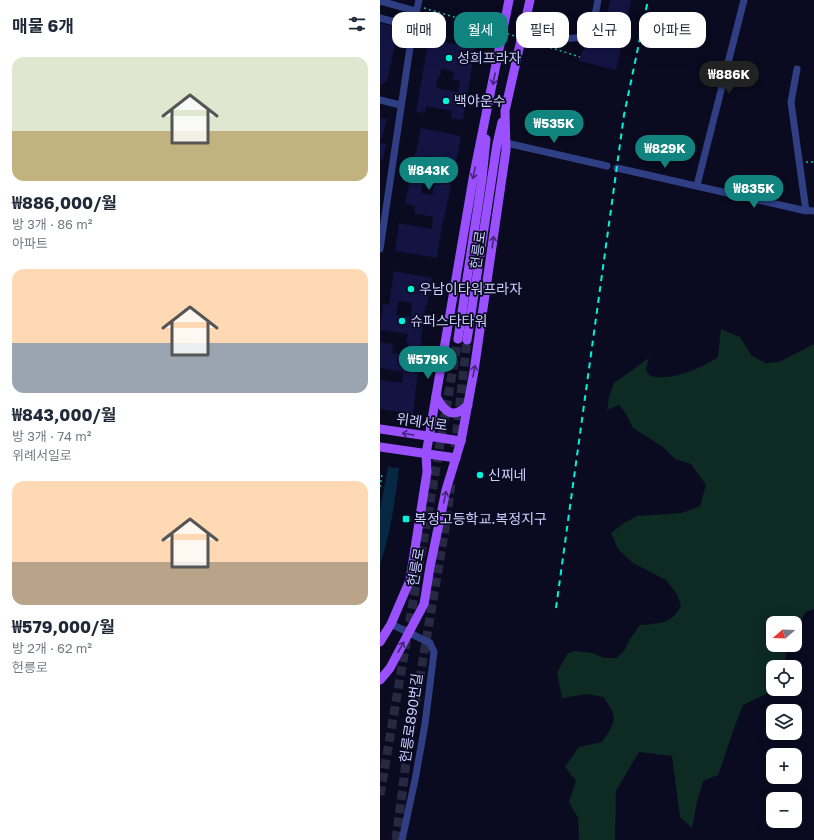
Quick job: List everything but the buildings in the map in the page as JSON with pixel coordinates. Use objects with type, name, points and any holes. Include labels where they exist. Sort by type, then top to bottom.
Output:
[{"type":"main road","name":"헌릉로","points":[[380,642],[391,624],[410,580],[427,472],[426,454],[473,179],[486,121],[509,0]]},
{"type":"main road","name":"헌릉로","points":[[527,12],[530,0]]},
{"type":"main road","name":"헌릉로","points":[[380,680],[390,668],[424,604],[442,509],[461,441],[476,358],[506,143],[505,111],[519,48]]},
{"type":"main road","points":[[486,121],[486,154],[462,339],[497,144],[505,111]]},
{"type":"main road","points":[[436,396],[441,406],[449,413],[454,414],[468,405]]},
{"type":"main road","name":"위례서로","points":[[380,429],[461,441]]},
{"type":"main road","points":[[380,447],[456,458]]},
{"type":"street","points":[[569,39],[581,38],[590,30],[598,0]]},
{"type":"street","points":[[697,185],[744,0]]},
{"type":"street","points":[[380,1],[418,6]]},
{"type":"street","points":[[380,18],[392,21]]},
{"type":"street","points":[[380,249],[410,48]]},
{"type":"street","points":[[797,70],[791,102],[806,211]]},
{"type":"street","points":[[380,100],[400,105]]},
{"type":"street","points":[[506,143],[607,166]]},
{"type":"street","points":[[617,168],[806,211],[814,211]]},
{"type":"street","points":[[380,195],[388,197]]},
{"type":"street","name":"헌릉로890번길","points":[[391,624],[430,643],[434,652],[418,766],[402,840]]},
{"type":"path","points":[[418,6],[454,17]]},
{"type":"path","points":[[508,34],[580,57]]},
{"type":"path","points":[[380,487],[382,474]]},
{"type":"green space","points":[[721,329],[740,337],[752,356],[766,363],[779,362],[814,344],[814,609],[806,612],[802,619],[802,616],[766,616],[766,652],[786,652],[786,660],[766,660],[766,694],[743,705],[718,775],[703,781],[692,828],[680,817],[672,756],[639,752],[616,791],[615,840],[579,840],[578,818],[569,802],[576,781],[565,767],[579,747],[602,742],[614,720],[612,710],[603,697],[588,694],[562,698],[557,673],[567,654],[575,651],[593,653],[604,658],[617,658],[624,651],[640,625],[664,622],[673,617],[677,612],[681,606],[677,594],[666,580],[633,563],[618,549],[611,533],[624,523],[637,516],[682,513],[700,506],[706,485],[691,464],[675,459],[663,447],[633,428],[626,414],[619,405],[607,410],[609,397],[614,383],[649,358],[646,369],[650,376],[667,377],[694,370],[718,357]]},
{"type":"water","points":[[388,467],[399,468],[390,528],[380,564],[380,509]]},
{"type":"tunnel","points":[[380,795],[458,339]]},
{"type":"tunnel","points":[[455,447],[467,340]]},
{"type":"tunnel","points":[[396,840],[407,754],[447,517],[451,484]]},
{"type":"railway","points":[[556,608],[624,115],[648,0]]},
{"type":"place","name":"성희프라자","points":[[449,58]]},
{"type":"place","name":"백야운수","points":[[446,101]]},
{"type":"place","name":"우남이타워프라자","points":[[411,289]]},
{"type":"place","name":"슈퍼스타타워","points":[[402,321]]},
{"type":"place","name":"신찌네","points":[[480,475]]},
{"type":"place","name":"복정고등학교.복정지구","points":[[406,519]]}]
